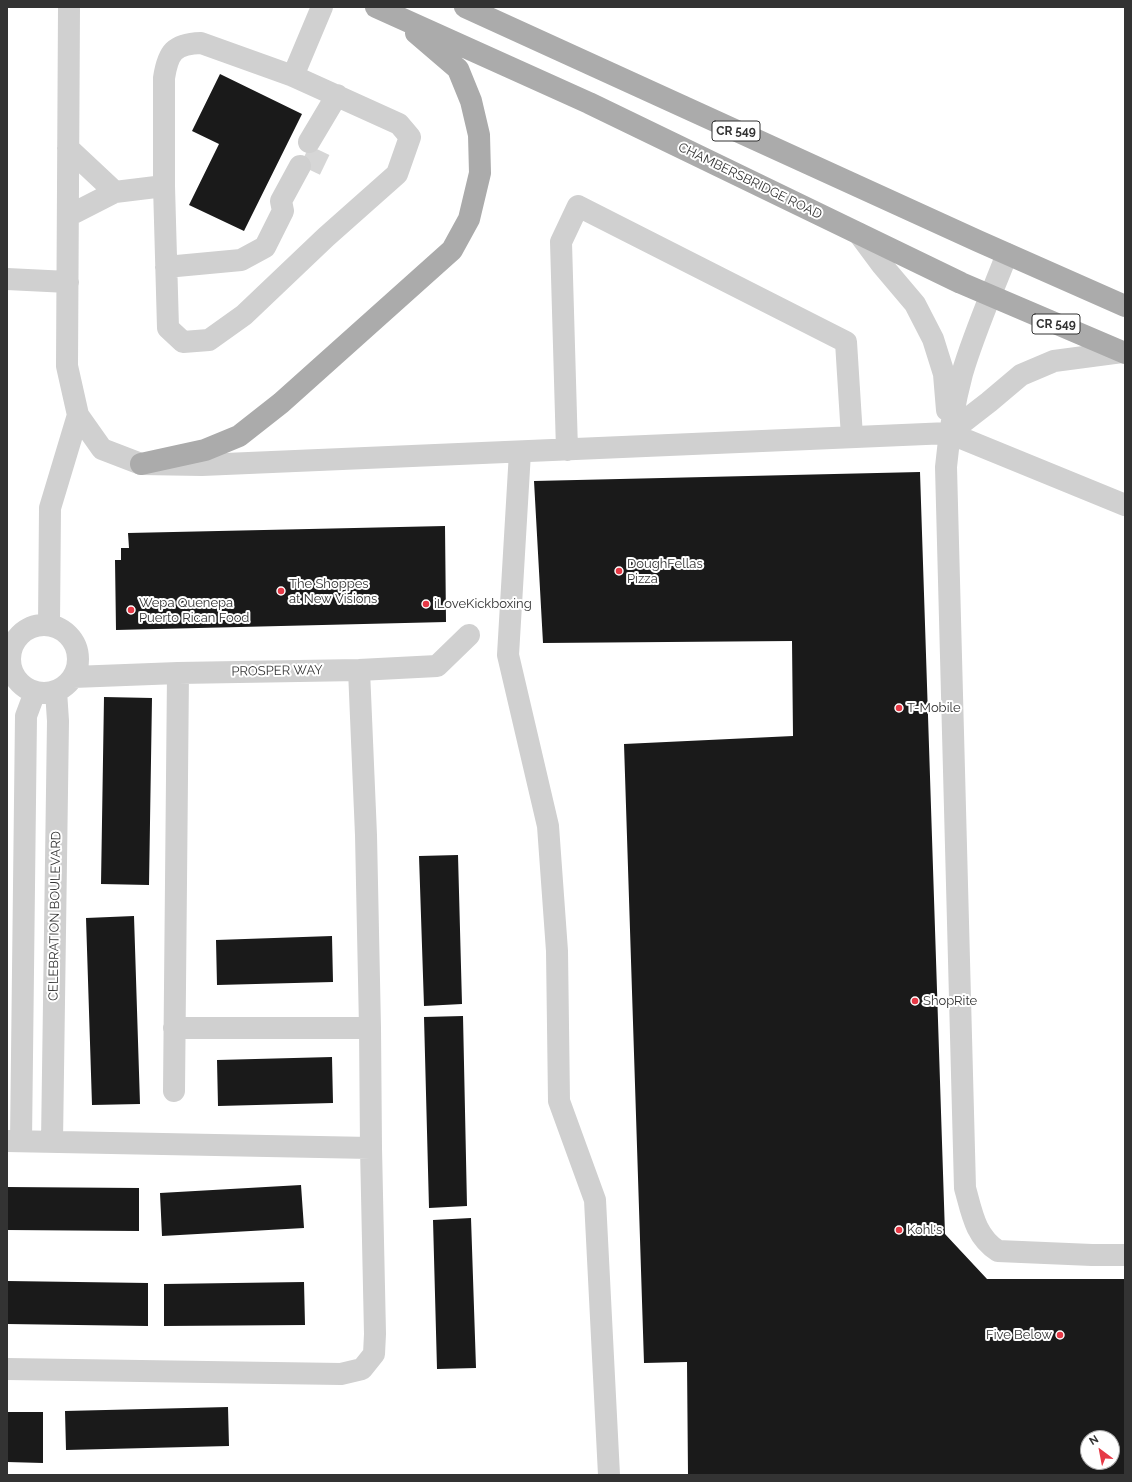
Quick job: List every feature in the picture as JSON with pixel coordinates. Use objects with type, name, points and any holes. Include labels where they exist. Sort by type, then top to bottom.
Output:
[{"type":"main road","name":"CHAMBERSBRIDGE ROAD","points":[[376,7],[589,104],[961,283],[1123,353]]},
{"type":"main road","name":"CR 549","points":[[465,7],[1007,254],[1125,306]]},
{"type":"main road","points":[[141,464],[205,450],[239,436],[281,403],[452,250],[469,219],[480,173],[479,135],[471,101],[458,69],[397,17]]},
{"type":"street","points":[[69,7],[67,366],[78,415],[102,449],[141,464],[202,465],[949,433],[1125,505]]},
{"type":"street","points":[[292,76],[322,7]]},
{"type":"street","points":[[187,43],[201,43],[292,76],[337,96],[400,124],[410,137],[397,174],[326,237],[244,315],[209,340],[183,342],[168,328],[164,186],[164,78],[166,60],[174,50],[187,43]]},
{"type":"street","points":[[315,145],[326,114],[337,96]]},
{"type":"street","points":[[68,148],[115,192]]},
{"type":"street","points":[[166,268],[241,260],[265,247],[283,211],[281,201],[305,168]]},
{"type":"street","points":[[68,216],[115,192],[164,186]]},
{"type":"street","points":[[567,450],[561,242],[578,206],[846,342],[852,437]]},
{"type":"street","points":[[859,234],[882,265],[915,304],[933,339],[944,374],[949,433]]},
{"type":"street","points":[[1007,254],[977,329],[962,374],[949,433],[946,467],[965,1188],[974,1222],[988,1244],[998,1251],[1125,1255]]},
{"type":"street","points":[[7,279],[68,282]]},
{"type":"street","points":[[949,433],[1021,375],[1054,362],[1123,353]]},
{"type":"street","points":[[49,624],[50,508],[78,415]]},
{"type":"street","points":[[520,452],[508,655],[548,826],[557,951],[559,1101],[595,1200],[609,1475]]},
{"type":"street","points":[[49,624],[60,628],[69,635],[76,645],[78,656],[77,667],[73,677],[66,685],[56,691],[45,693],[35,692],[24,687],[17,680],[11,670],[8,658],[17,637],[26,629],[37,625],[49,624]]},
{"type":"street","name":"PROSPER WAY","points":[[73,677],[178,673],[359,670],[437,666],[469,635]]},
{"type":"street","points":[[7,1369],[341,1374],[362,1369],[374,1354],[375,1334],[366,835],[359,670]]},
{"type":"street","points":[[174,1091],[178,673]]},
{"type":"street","name":"CELEBRATION BOULEVARD","points":[[52,1142],[58,721],[56,691]]},
{"type":"street","points":[[35,692],[26,716],[14,1141],[371,1148]]},
{"type":"street","points":[[174,1028],[370,1028]]},
{"type":"building","points":[[220,74],[302,114],[244,231],[189,205],[219,144],[192,131]]},
{"type":"building","points":[[920,472],[945,1234],[987,1279],[1125,1279],[1125,1474],[688,1475],[687,1362],[644,1363],[624,744],[793,736],[792,641],[543,643],[534,481]]},
{"type":"building","name":"The Shoppes at New Visions","points":[[445,526],[446,622],[116,630],[115,560],[121,560],[121,548],[129,548],[128,533]]},
{"type":"building","points":[[104,697],[152,698],[149,885],[101,884]]},
{"type":"building","points":[[458,855],[462,1004],[424,1006],[419,856]]},
{"type":"building","points":[[134,916],[140,1104],[92,1105],[86,918]]},
{"type":"building","points":[[332,936],[333,982],[217,985],[216,940]]},
{"type":"building","points":[[463,1016],[467,1206],[429,1208],[424,1017]]},
{"type":"building","points":[[332,1057],[333,1103],[218,1106],[217,1060]]},
{"type":"building","points":[[301,1185],[304,1228],[162,1236],[160,1193]]},
{"type":"building","points":[[7,1187],[139,1188],[139,1231],[7,1230]]},
{"type":"building","points":[[471,1218],[476,1368],[437,1369],[433,1220]]},
{"type":"building","points":[[7,1281],[148,1283],[148,1326],[7,1324]]},
{"type":"building","points":[[304,1282],[305,1325],[164,1326],[164,1284]]},
{"type":"building","points":[[228,1407],[229,1446],[66,1450],[65,1411]]},
{"type":"building","points":[[7,1412],[43,1412],[43,1463],[7,1462]]},
{"type":"tunnel","points":[[310,170],[321,147]]},
{"type":"place","name":"DoughFellas Pizza","points":[[619,571]]},
{"type":"place","name":"The Shoppes at New Visions","points":[[281,591]]},
{"type":"place","name":"iLoveKickboxing","points":[[426,604]]},
{"type":"place","name":"Wepa Quenepa Puerto Rican Food","points":[[131,610]]},
{"type":"place","name":"T-Mobile","points":[[899,708]]},
{"type":"place","name":"ShopRite","points":[[915,1001]]},
{"type":"place","name":"Kohl's","points":[[899,1230]]},
{"type":"place","name":"Five Below","points":[[1060,1335]]}]
